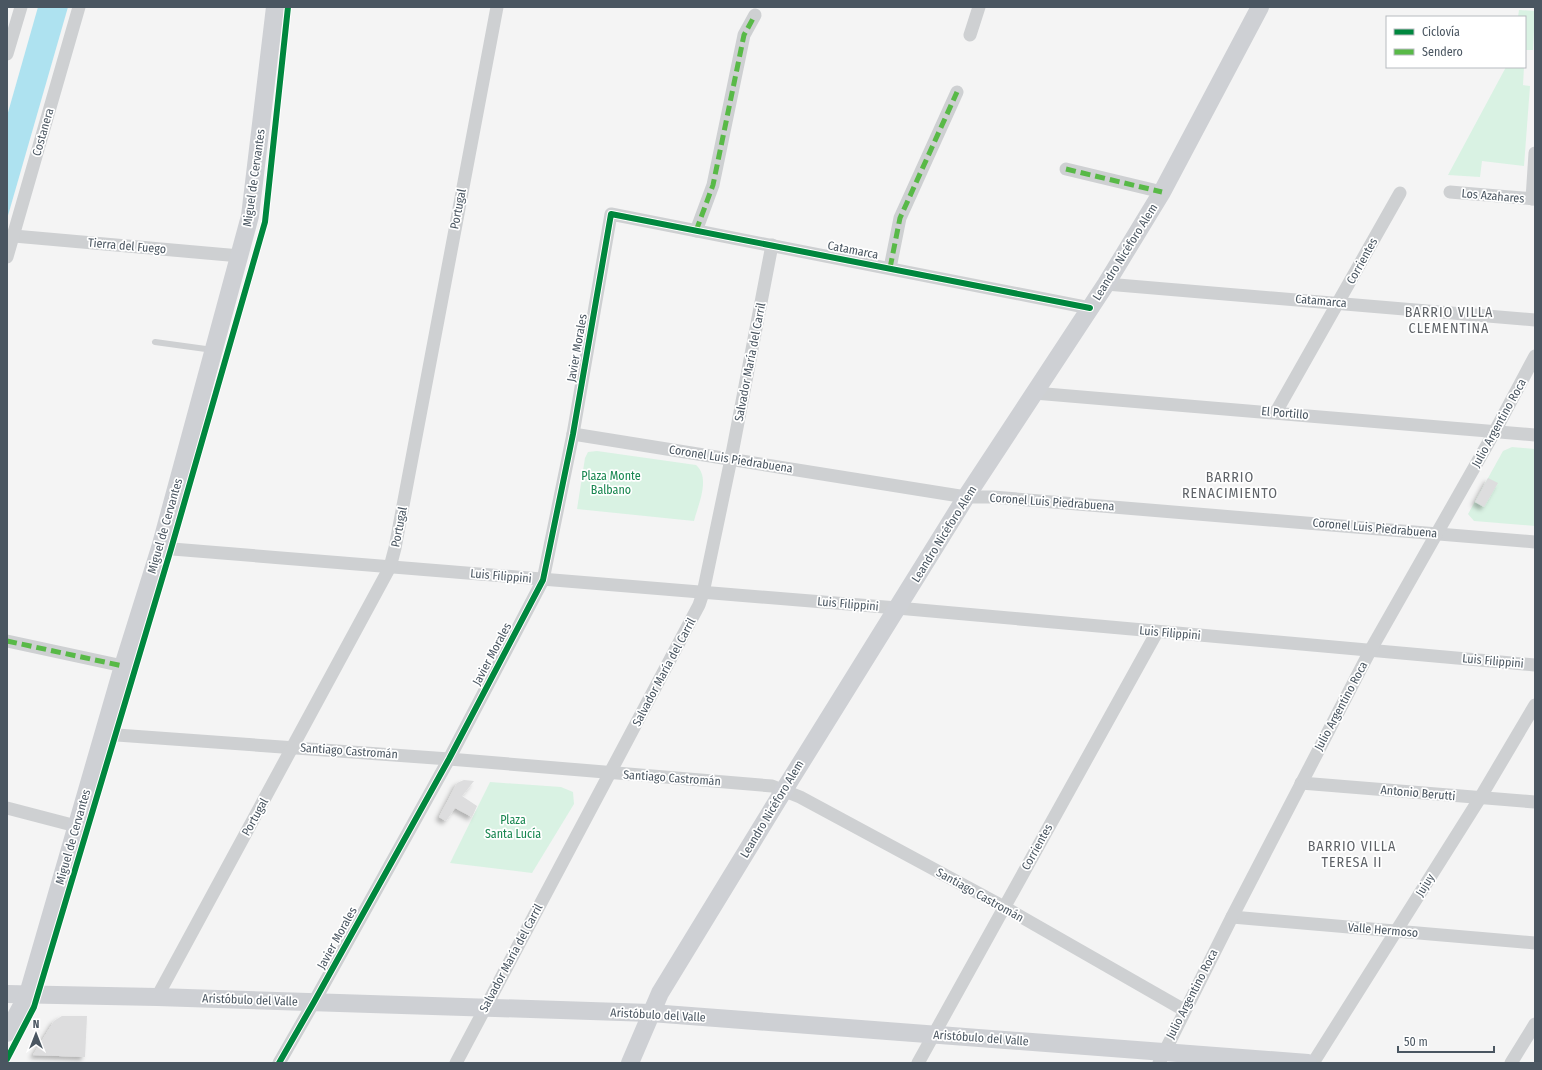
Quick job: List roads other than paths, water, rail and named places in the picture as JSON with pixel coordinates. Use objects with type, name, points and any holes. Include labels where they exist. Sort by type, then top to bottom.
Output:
[{"type":"street","points":[[7,54],[21,7]]},
{"type":"street","name":"Costanera","points":[[7,257],[79,7]]},
{"type":"street","name":"Miguel de Cervantes","points":[[7,1033],[28,994],[122,666],[160,548],[240,256],[250,216],[275,7]]},
{"type":"street","name":"Portugal","points":[[157,997],[294,747],[390,567],[395,548],[496,7]]},
{"type":"street","points":[[970,35],[979,7]]},
{"type":"street","name":"Leandro Nicéforo Alem","points":[[630,1063],[660,993],[966,497],[1106,284],[1162,192],[1260,7]]},
{"type":"street","points":[[696,231],[713,185],[744,35],[755,15]]},
{"type":"street","points":[[890,268],[900,218],[957,92]]},
{"type":"street","points":[[1533,199],[1535,153]]},
{"type":"street","points":[[1066,169],[1162,192]]},
{"type":"street","name":"Los Azahares","points":[[1450,192],[1533,199]]},
{"type":"street","name":"Corrientes","points":[[1276,412],[1400,193]]},
{"type":"street","name":"Catamarca","points":[[612,214],[1090,308]]},
{"type":"street","name":"Javier Morales","points":[[279,1063],[449,759],[544,580],[573,434],[612,214]]},
{"type":"street","name":"Tierra del Fuego","points":[[14,236],[240,256]]},
{"type":"street","name":"Salvador María del Carril","points":[[456,1063],[484,1007],[692,619],[703,593],[731,459],[772,245]]},
{"type":"street","name":"Catamarca","points":[[1106,284],[1535,320]]},
{"type":"street","name":"Julio Argentino Roca","points":[[1161,1057],[1370,651],[1438,533],[1535,356]]},
{"type":"street","name":"El Portillo","points":[[1034,393],[1276,412],[1535,435]]},
{"type":"street","name":"Coronel Luis Piedrabuena","points":[[573,434],[966,497],[993,496],[1535,542]]},
{"type":"street","name":"Luis Filippini","points":[[160,548],[897,608],[1535,665]]},
{"type":"street","name":"Corrientes","points":[[918,1063],[1157,632]]},
{"type":"street","points":[[7,641],[122,666]]},
{"type":"street","name":"Jujuy","points":[[1313,1063],[1480,798],[1535,705]]},
{"type":"street","name":"Santiago Castromán","points":[[103,734],[294,747],[760,784],[784,790],[1004,907],[1184,1010]]},
{"type":"street","name":"Antonio Berutti","points":[[1301,783],[1535,802]]},
{"type":"street","points":[[7,808],[76,826]]},
{"type":"street","name":"Valle Hermoso","points":[[1232,917],[1535,943]]},
{"type":"street","name":"Aristóbulo del Valle","points":[[7,994],[157,997],[651,1013],[933,1035],[1161,1057],[1308,1063]]},
{"type":"street","points":[[1511,1063],[1535,1024]]},
{"type":"lane","points":[[156,342],[214,350]]},
{"type":"water","points":[[38,7],[68,7],[7,219],[7,116]]},
{"type":"district","name":"BARRIO VILLA CLEMENTINA","points":[[1449,320]]},
{"type":"district","name":"BARRIO RENACIMIENTO","points":[[1230,486]]},
{"type":"district","name":"BARRIO VILLA TERESA II","points":[[1352,854]]},
{"type":"park label","name":"Plaza Monte Balbano","points":[[611,483]]},
{"type":"park label","name":"Plaza Santa Lucía","points":[[513,827]]}]
